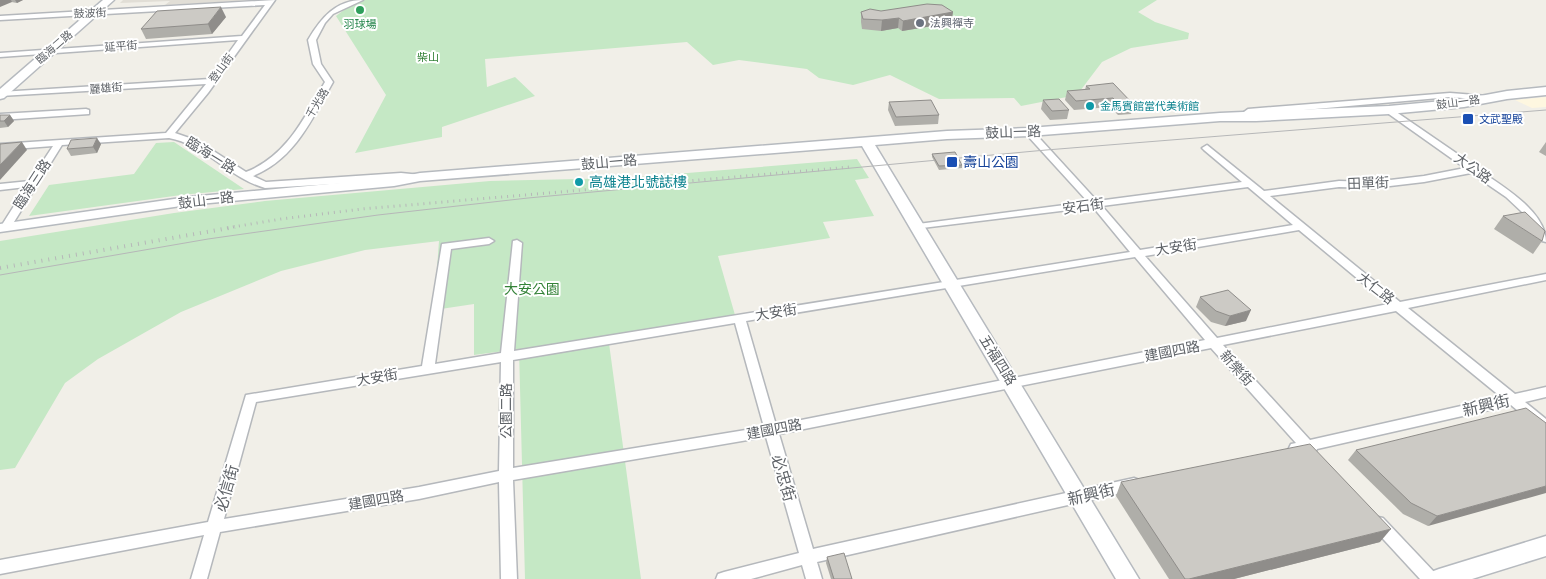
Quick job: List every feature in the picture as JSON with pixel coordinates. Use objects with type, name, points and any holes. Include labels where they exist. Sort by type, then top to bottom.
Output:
[{"type":"street","name":"臨海二路","points":[[0,95],[108,0]]},
{"type":"street","name":"千光路","points":[[245,176],[267,166],[278,158],[294,138],[329,82],[317,64],[312,40],[322,22],[331,13],[360,0]]},
{"type":"street","name":"鼓波街","points":[[0,18],[271,1]]},
{"type":"street","name":"登山街","points":[[169,135],[212,81],[271,1]]},
{"type":"street","name":"延平街","points":[[0,55],[243,38]]},
{"type":"street","name":"麗雄街","points":[[0,95],[212,81]]},
{"type":"street","points":[[1488,98],[1546,91]]},
{"type":"street","name":"鼓山一路","points":[[1220,117],[1231,113],[1450,95],[1488,98]]},
{"type":"street","name":"鼓山一路","points":[[2,228],[188,201],[394,182],[420,177],[947,135],[1029,132],[1220,117],[1262,117],[1389,110],[1464,103],[1488,98]]},
{"type":"street","name":"大公路","points":[[1389,110],[1509,194],[1526,210],[1546,239]]},
{"type":"street","points":[[0,117],[86,112]]},
{"type":"street","name":"新樂街","points":[[1029,132],[1138,253],[1214,343],[1320,459]]},
{"type":"street","name":"臨海一路","points":[[0,147],[169,135],[185,137],[245,176],[265,186],[401,176],[420,177]]},
{"type":"street","name":"五福四路","points":[[866,141],[1128,579]]},
{"type":"street","name":"臨海三路","points":[[2,228],[60,142]]},
{"type":"street","name":"大仁路","points":[[1207,148],[1248,184],[1546,426]]},
{"type":"street","name":"田單街","points":[[1261,194],[1339,184],[1373,185],[1475,169]]},
{"type":"street","points":[[0,187],[32,184]]},
{"type":"street","name":"安石街","points":[[918,228],[1248,184]]},
{"type":"street","name":"大安街","points":[[251,398],[1301,227]]},
{"type":"street","points":[[428,368],[446,246],[489,241]]},
{"type":"street","name":"公園二路","points":[[509,579],[506,475],[506,356],[517,243]]},
{"type":"street","name":"建國四路","points":[[0,567],[214,527],[419,493],[506,475],[770,431],[1546,277]]},
{"type":"street","name":"必忠街","points":[[739,318],[814,579]]},
{"type":"street","name":"新興街","points":[[1278,452],[1546,392]]},
{"type":"street","name":"必信街","points":[[199,579],[251,398]]},
{"type":"street","name":"新興街","points":[[724,579],[808,557],[1146,481]]},
{"type":"street","points":[[1372,516],[1430,579]]},
{"type":"street","points":[[1439,579],[1546,546]]},
{"type":"shaded area","points":[[123,0],[253,0],[165,5],[170,1],[120,3]]},
{"type":"shaded area","points":[[1546,97],[1546,107],[1532,108],[1515,100]]},
{"type":"green space","name":"柴山","points":[[357,0],[1157,0],[1138,12],[1155,22],[1189,33],[1188,39],[1131,48],[1102,62],[1077,95],[1021,106],[1014,98],[939,99],[890,75],[853,85],[819,78],[807,69],[739,60],[713,65],[687,42],[485,59],[487,87],[515,77],[535,96],[442,127],[442,137],[355,153],[386,95],[336,16]]},
{"type":"green space","points":[[174,142],[244,189],[181,195],[29,216],[49,185],[134,174],[156,143]]},
{"type":"green space","name":"大安公園","points":[[857,159],[869,178],[855,180],[874,216],[823,222],[830,238],[718,256],[735,315],[608,336],[641,579],[525,579],[519,349],[474,355],[474,304],[434,310],[439,241],[365,250],[281,271],[181,312],[98,359],[65,383],[15,468],[0,470],[0,241],[174,213],[265,201],[490,181],[626,178]]},
{"type":"building","points":[[927,4],[942,5],[953,12],[903,21],[899,18],[882,20],[863,19],[861,12],[870,9],[881,11]]},
{"type":"building","points":[[221,7],[208,24],[141,29],[157,11]]},
{"type":"building","points":[[1113,83],[1134,105],[1121,106],[1113,98],[1076,101],[1067,91],[1090,89],[1086,86]]},
{"type":"building","points":[[1059,99],[1069,110],[1052,111],[1043,100]]},
{"type":"building","points":[[931,100],[939,115],[896,117],[889,102]]},
{"type":"building","points":[[0,115],[10,115],[4,121],[0,121]]},
{"type":"building","points":[[97,138],[93,147],[67,149],[71,140]]},
{"type":"building","points":[[22,142],[0,165],[0,144]]},
{"type":"building","points":[[955,152],[962,165],[939,166],[932,154]]},
{"type":"building","points":[[1525,212],[1545,231],[1542,241],[1503,216]]},
{"type":"building","points":[[1228,290],[1251,310],[1230,316],[1216,311],[1200,297]]},
{"type":"building","points":[[1526,408],[1546,423],[1546,486],[1437,516],[1411,503],[1356,450]]},
{"type":"building","points":[[1310,444],[1391,529],[1185,579],[1121,482]]},
{"type":"building","points":[[844,553],[852,579],[834,579],[827,557]]},
{"type":"tram line","points":[[0,275],[208,239],[378,215],[528,198],[1046,150],[1546,110]]},
{"type":"railway","points":[[227,228],[362,209],[850,167]]},
{"type":"railway","points":[[0,268],[235,227]]},
{"type":"place","name":"羽球場","points":[[360,10]]},
{"type":"place","name":"法興禪寺","points":[[920,23]]},
{"type":"place","name":"金馬賓館當代美術館","points":[[1090,106]]},
{"type":"place","name":"文武聖殿","points":[[1468,119]]},
{"type":"place","name":"壽山公園","points":[[952,162]]},
{"type":"place","name":"高雄港北號誌樓","points":[[579,182]]}]
